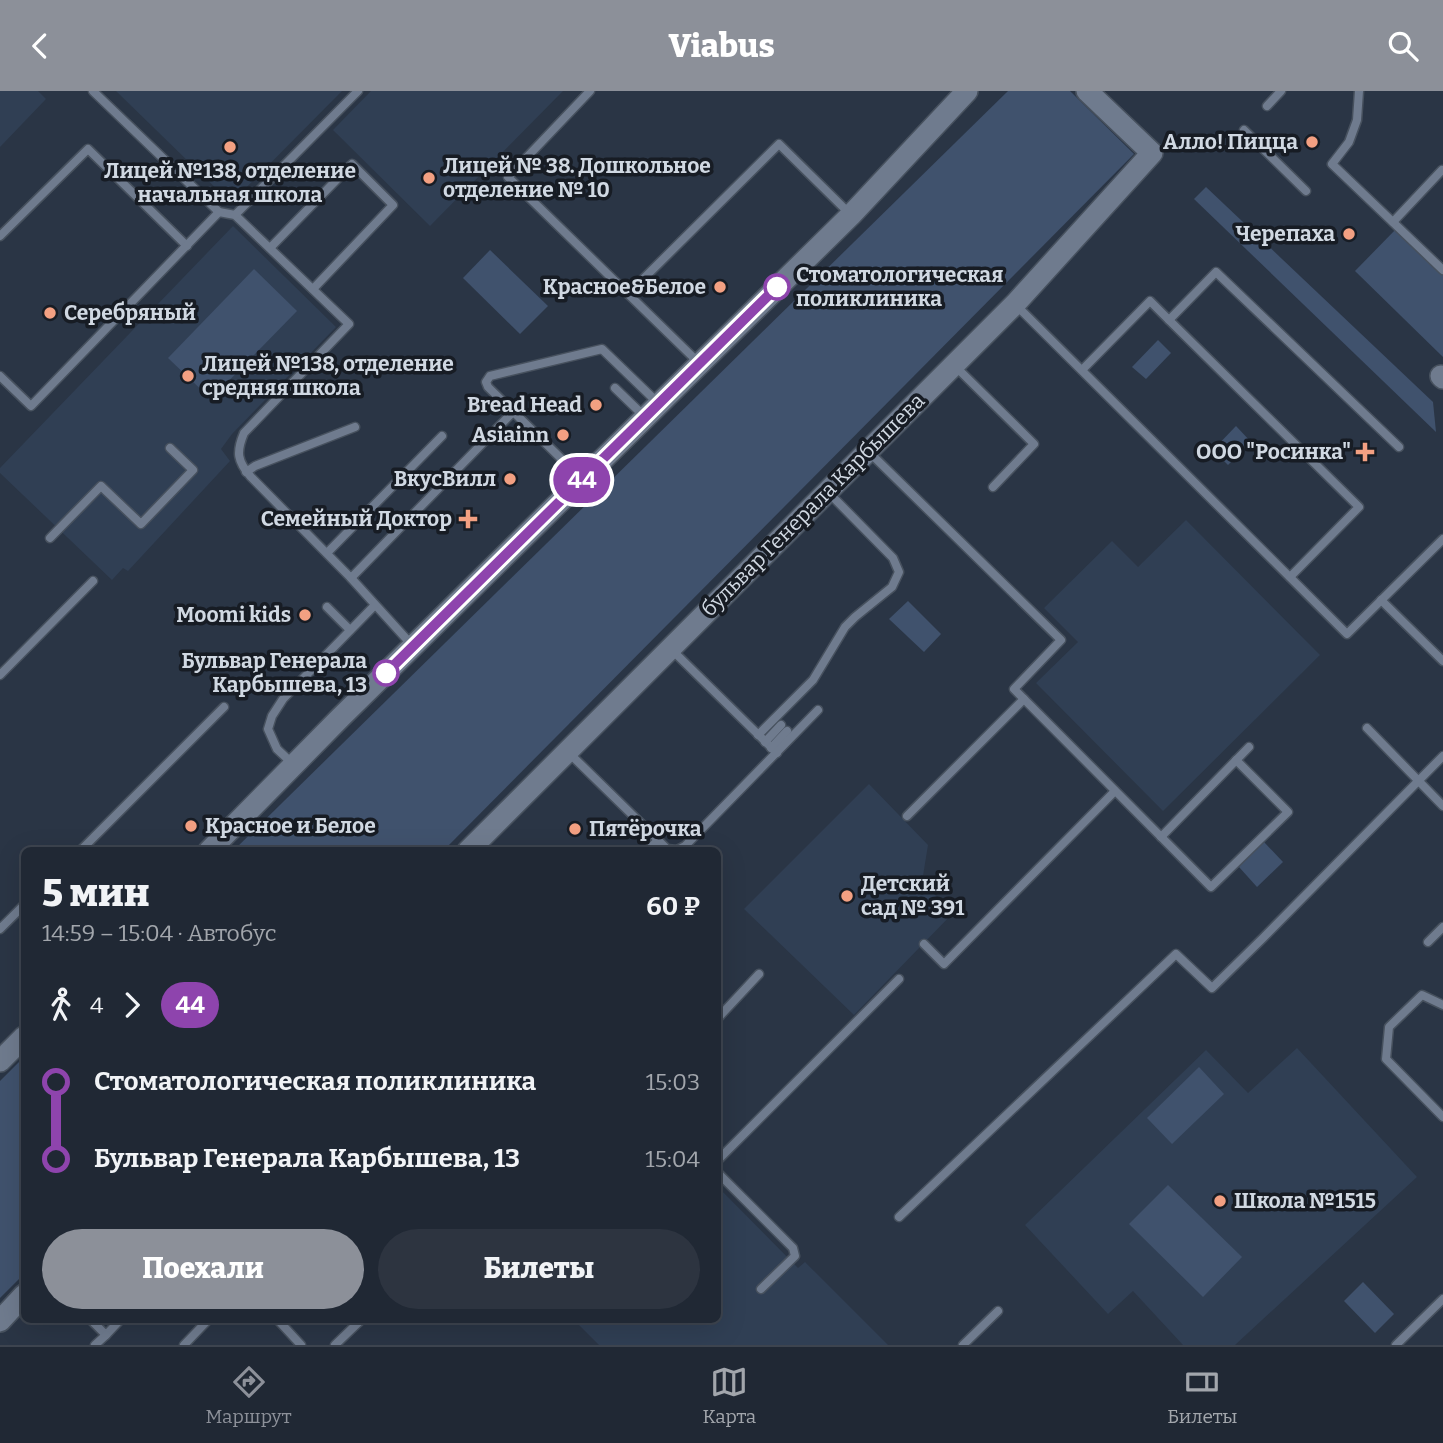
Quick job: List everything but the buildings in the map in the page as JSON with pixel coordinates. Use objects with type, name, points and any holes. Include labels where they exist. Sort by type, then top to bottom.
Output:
[{"type":"street","points":[[213,847],[850,215],[967,91]]},
{"type":"street","name":"бульвар Генерала Карбышева","points":[[472,847],[1015,304],[1152,153],[1087,91]]},
{"type":"street","points":[[0,1061],[21,1040]]},
{"type":"street","points":[[0,1321],[21,1298]]},
{"type":"lane","points":[[93,91],[219,212],[235,215],[349,324],[244,433],[237,448],[239,460],[246,472],[351,578],[413,647]]},
{"type":"lane","points":[[235,215],[358,91]]},
{"type":"lane","points":[[590,91],[508,177],[699,364]]},
{"type":"lane","points":[[1266,106],[1281,91]]},
{"type":"lane","points":[[1359,91],[1357,120],[1349,142],[1332,164],[1443,270]]},
{"type":"lane","points":[[1244,130],[1306,191]]},
{"type":"lane","points":[[628,295],[779,144],[850,215]]},
{"type":"lane","points":[[0,236],[88,149],[187,246]]},
{"type":"lane","points":[[270,248],[352,164],[393,205],[313,289]]},
{"type":"lane","points":[[1393,222],[1442,170]]},
{"type":"lane","points":[[0,376],[32,406],[219,212]]},
{"type":"lane","points":[[1169,320],[1216,272],[1399,447]]},
{"type":"lane","points":[[1082,370],[1150,301],[1359,507],[1290,577]]},
{"type":"lane","points":[[1015,304],[1347,634],[1443,539]]},
{"type":"lane","points":[[583,479],[488,387],[486,382],[490,376],[602,349],[652,411]]},
{"type":"lane","points":[[954,365],[1034,444],[993,487]]},
{"type":"lane","points":[[615,388],[652,411]]},
{"type":"lane","points":[[351,578],[513,412]]},
{"type":"lane","points":[[246,472],[255,465],[355,427]]},
{"type":"lane","points":[[327,553],[442,436]]},
{"type":"lane","points":[[50,538],[101,486],[141,524],[193,470],[170,449]]},
{"type":"lane","points":[[867,451],[1061,640],[1014,689],[1211,887],[1288,812],[1236,760]]},
{"type":"lane","points":[[758,735],[813,680],[845,627],[892,587],[899,572],[893,558],[827,491]]},
{"type":"lane","points":[[0,675],[93,581]]},
{"type":"lane","points":[[1381,600],[1443,661]]},
{"type":"lane","points":[[294,765],[277,749],[268,729],[272,716],[283,699],[375,605]]},
{"type":"lane","points":[[327,607],[350,630]]},
{"type":"lane","points":[[670,648],[771,748]]},
{"type":"lane","points":[[907,816],[1024,699]]},
{"type":"lane","points":[[84,847],[224,707]]},
{"type":"lane","points":[[771,748],[818,711]]},
{"type":"lane","points":[[683,847],[771,748],[784,728]]},
{"type":"lane","points":[[1367,728],[1443,806]]},
{"type":"lane","points":[[1161,837],[1249,747]]},
{"type":"lane","points":[[567,751],[665,847]]},
{"type":"lane","points":[[899,1217],[1176,954],[1212,988],[1443,756]]},
{"type":"lane","points":[[924,944],[944,964],[1115,791]]},
{"type":"lane","points":[[651,847],[658,840]]},
{"type":"lane","points":[[0,929],[21,908]]},
{"type":"lane","points":[[1428,942],[1443,927]]},
{"type":"lane","points":[[721,1015],[760,974]]},
{"type":"lane","points":[[721,1157],[899,979]]},
{"type":"lane","points":[[1443,1005],[1422,995],[1389,1027],[1387,1059],[1443,1117]]},
{"type":"lane","points":[[721,1176],[793,1248],[795,1256],[761,1289]]},
{"type":"lane","points":[[1396,1345],[1443,1299]]},
{"type":"lane","points":[[963,1345],[998,1311]]},
{"type":"lane","points":[[94,1323],[106,1335]]},
{"type":"lane","points":[[95,1345],[117,1323]]},
{"type":"lane","points":[[184,1345],[205,1323]]},
{"type":"lane","points":[[280,1323],[301,1345]]},
{"type":"lane","points":[[335,1345],[358,1323]]},
{"type":"shaded area","points":[[0,91],[38,91],[46,99],[0,147]]},
{"type":"shaded area","name":"Лицей №138, отделение начальная школа","points":[[116,91],[342,91],[231,203]]},
{"type":"shaded area","name":"Лицей № 38. Дошкольное отделение № 10","points":[[371,91],[563,91],[430,226],[333,130]]},
{"type":"shaded area","points":[[1008,91],[1070,91],[1134,154],[447,847],[237,847]]},
{"type":"shaded area","points":[[1206,187],[1433,402],[1436,432],[1194,199]]},
{"type":"shaded area","name":"Лицей №138, отделение средняя школа","points":[[233,226],[336,327],[232,434],[221,449],[230,461],[128,571],[123,568],[112,580],[0,473],[0,468]]},
{"type":"shaded area","points":[[1398,227],[1443,270],[1443,357],[1355,271]]},
{"type":"shaded area","points":[[490,250],[548,306],[520,334],[463,278]]},
{"type":"shaded area","points":[[254,269],[297,311],[211,399],[168,358]]},
{"type":"shaded area","points":[[1158,340],[1171,353],[1146,379],[1132,367]]},
{"type":"shaded area","points":[[1236,426],[1251,442],[1228,465],[1213,450]]},
{"type":"shaded area","points":[[1186,520],[1320,655],[1163,811],[1036,683],[1078,642],[1044,608],[1112,541],[1138,567]]},
{"type":"shaded area","points":[[908,601],[941,634],[924,652],[889,619]]},
{"type":"shaded area","name":"Детский сад № 391","points":[[869,784],[928,845],[922,882],[953,913],[854,1015],[744,909]]},
{"type":"shaded area","points":[[1264,842],[1283,862],[1257,887],[1239,867]]},
{"type":"shaded area","name":"Школа №1515","points":[[1297,1048],[1417,1177],[1235,1345],[1183,1345],[1133,1291],[1108,1314],[1025,1225],[1206,1050],[1248,1093]]},
{"type":"shaded area","points":[[21,1060],[21,1277],[0,1298],[0,1081]]},
{"type":"shaded area","points":[[1199,1067],[1224,1094],[1172,1144],[1147,1118]]},
{"type":"shaded area","points":[[1168,1185],[1242,1257],[1203,1297],[1129,1224]]},
{"type":"shaded area","points":[[721,1190],[798,1268],[805,1262],[888,1345],[599,1345],[577,1323],[721,1323]]},
{"type":"shaded area","points":[[1363,1282],[1394,1314],[1375,1333],[1344,1301]]},
{"type":"bus line","name":"44","points":[[386,673],[777,287]]},
{"type":"place","name":"Алло! Пицца","points":[[1312,142]]},
{"type":"place","name":"Лицей №138, отделение начальная школа","points":[[230,147]]},
{"type":"place","name":"Лицей № 38. Дошкольное отделение № 10","points":[[429,178]]},
{"type":"place","name":"Черепаха","points":[[1349,234]]},
{"type":"place","name":"Красное&Белое","points":[[720,287]]},
{"type":"place","name":"Стоматологическая поликлиника","points":[[777,287]]},
{"type":"place","name":"Серебряный","points":[[50,313]]},
{"type":"place","name":"Лицей №138, отделение средняя школа","points":[[188,376]]},
{"type":"place","name":"Bread Head","points":[[596,405]]},
{"type":"place","name":"Asiainn","points":[[563,435]]},
{"type":"place","name":"ООО \"Росинка\"","points":[[1365,452]]},
{"type":"place","name":"ВкусВилл","points":[[510,479]]},
{"type":"place","name":"Семейный Доктор","points":[[468,519]]},
{"type":"place","name":"Moomi kids","points":[[305,615]]},
{"type":"place","name":"Бульвар Генерала Карбышева, 13","points":[[386,673]]},
{"type":"place","name":"Красное и Белое","points":[[191,826]]},
{"type":"place","name":"Пятёрочка","points":[[575,829]]},
{"type":"place","name":"Детский сад № 391","points":[[847,896]]},
{"type":"place","name":"Школа №1515","points":[[1220,1201]]}]
